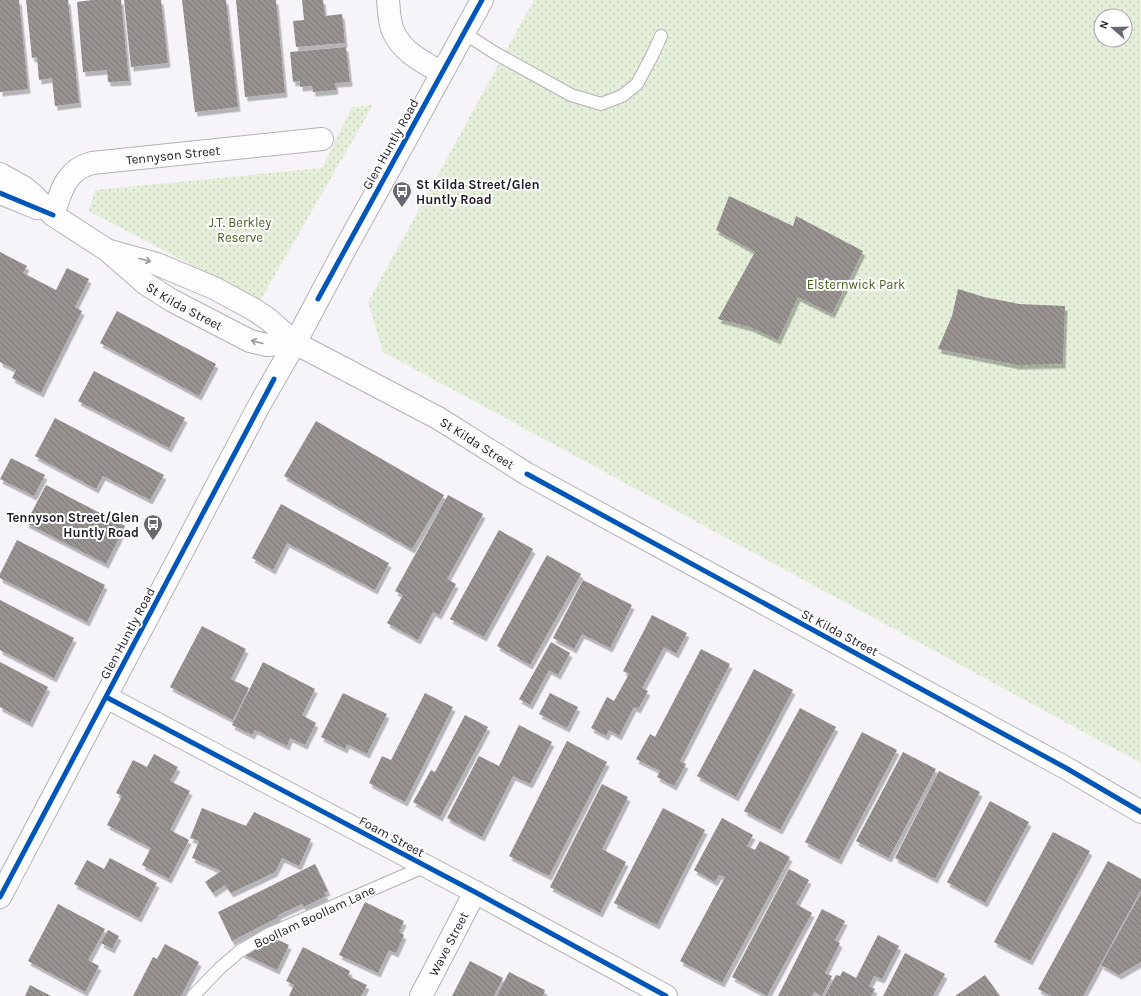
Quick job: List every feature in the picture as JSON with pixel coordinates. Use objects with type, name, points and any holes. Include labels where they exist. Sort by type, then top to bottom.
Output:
[{"type":"main road","points":[[388,0],[392,30],[401,44],[408,52],[442,73]]},
{"type":"main road","name":"Glen Huntly Road","points":[[0,897],[261,402],[482,0]]},
{"type":"main road","name":"Tennyson Street","points":[[52,215],[68,178],[76,170],[87,164],[322,139]]},
{"type":"main road","points":[[0,174],[25,188],[52,215]]},
{"type":"main road","points":[[0,194],[52,215]]},
{"type":"main road","name":"St Kilda Street","points":[[52,215],[107,250],[133,274],[158,292],[250,341],[267,345],[295,342]]},
{"type":"main road","name":"St Kilda Street","points":[[107,250],[158,264],[214,288],[268,319],[295,342],[438,418],[527,474],[1066,768],[1141,812]]},
{"type":"main road","name":"Foam Street","points":[[106,696],[475,892],[666,996]]},
{"type":"main road","name":"Wave Street","points":[[421,996],[475,892]]},
{"type":"lane","points":[[464,33],[495,53],[571,95],[601,104],[622,96],[637,84],[661,36]]},
{"type":"lane","name":"Boollam Boollam Lane","points":[[194,996],[220,968],[240,951],[269,934],[426,866]]},
{"type":"green space","name":"Elsternwick Park","points":[[534,0],[1141,0],[1141,763],[498,414],[383,352],[368,302]]},
{"type":"green space","name":"J.T. Berkley Reserve","points":[[373,105],[260,301],[89,211],[95,190],[322,168],[352,107]]},
{"type":"building","points":[[0,0],[19,0],[28,89],[0,92]]},
{"type":"building","points":[[26,0],[68,0],[79,103],[55,106],[52,78],[39,80],[37,57],[32,58]]},
{"type":"building","points":[[92,0],[121,0],[129,81],[108,82],[107,70],[83,72],[77,2]]},
{"type":"building","points":[[124,0],[161,0],[168,63],[131,67]]},
{"type":"building","points":[[182,0],[226,0],[238,107],[195,112]]},
{"type":"building","points":[[236,0],[276,0],[285,93],[245,97]]},
{"type":"building","points":[[302,0],[323,0],[325,16],[342,14],[345,43],[296,47],[293,21],[304,20]]},
{"type":"building","points":[[346,47],[350,82],[335,83],[336,90],[313,92],[312,86],[300,87],[300,81],[293,82],[290,52]]},
{"type":"building","points":[[729,196],[793,226],[796,216],[863,251],[832,314],[798,297],[778,340],[750,327],[718,319],[755,252],[716,230]]},
{"type":"building","points":[[0,252],[27,266],[23,273],[56,290],[67,268],[89,279],[75,307],[82,311],[41,393],[12,378],[16,370],[0,362]]},
{"type":"building","points":[[958,289],[984,297],[1019,304],[1065,306],[1063,364],[1017,365],[938,349],[952,316]]},
{"type":"building","points":[[117,311],[216,364],[199,396],[100,343]]},
{"type":"building","points":[[94,371],[185,418],[169,448],[78,401]]},
{"type":"building","points":[[55,418],[164,475],[150,500],[103,476],[96,489],[35,456]]},
{"type":"building","points":[[316,421],[444,495],[412,549],[284,476]]},
{"type":"building","points":[[11,458],[45,475],[34,496],[0,479]]},
{"type":"building","points":[[46,485],[125,526],[106,564],[26,523]]},
{"type":"building","points":[[448,495],[483,514],[447,579],[456,584],[439,615],[433,612],[418,640],[387,623],[403,595],[395,591]]},
{"type":"building","points":[[281,504],[389,563],[375,590],[287,543],[273,570],[252,558]]},
{"type":"building","points":[[499,530],[533,549],[484,637],[450,619]]},
{"type":"building","points":[[17,540],[105,585],[87,622],[0,578],[0,574]]},
{"type":"building","points":[[547,555],[581,574],[530,665],[497,646]]},
{"type":"building","points":[[583,580],[632,605],[610,648],[582,634],[574,649],[553,638]]},
{"type":"building","points":[[0,600],[74,638],[54,678],[0,650]]},
{"type":"building","points":[[652,615],[687,633],[676,654],[664,647],[642,688],[648,691],[638,709],[634,707],[619,736],[609,730],[606,736],[591,728],[607,697],[614,701],[629,674],[623,671]]},
{"type":"building","points":[[202,626],[246,649],[231,679],[249,688],[233,720],[170,687]]},
{"type":"building","points":[[551,642],[570,653],[558,675],[549,670],[530,705],[519,699]]},
{"type":"building","points":[[701,649],[730,664],[680,761],[686,764],[674,786],[657,777],[660,771],[636,759],[650,734],[655,737]]},
{"type":"building","points":[[0,662],[48,687],[30,723],[0,707]]},
{"type":"building","points":[[263,662],[315,689],[302,715],[316,723],[305,745],[290,738],[287,746],[255,730],[252,735],[232,725]]},
{"type":"building","points":[[754,669],[793,690],[736,797],[697,776]]},
{"type":"building","points":[[343,693],[387,714],[367,754],[347,744],[345,749],[321,737]]},
{"type":"building","points":[[425,693],[453,707],[405,802],[369,783],[382,756],[391,760]]},
{"type":"building","points":[[550,693],[578,707],[567,728],[539,714]]},
{"type":"building","points":[[800,708],[836,727],[780,830],[744,811]]},
{"type":"building","points":[[465,715],[488,727],[440,817],[413,802],[431,770],[435,772]]},
{"type":"building","points":[[519,725],[552,742],[530,784],[513,776],[482,837],[447,818],[479,756],[499,766]]},
{"type":"building","points":[[862,732],[897,750],[839,860],[805,842]]},
{"type":"building","points":[[567,741],[607,762],[549,876],[509,856]]},
{"type":"building","points":[[903,752],[936,769],[889,858],[856,841]]},
{"type":"building","points":[[154,754],[178,767],[170,781],[190,791],[170,830],[189,840],[169,879],[142,865],[151,848],[107,825],[122,796],[116,793],[133,760],[147,767]]},
{"type":"building","points":[[939,771],[980,792],[935,879],[895,858]]},
{"type":"building","points":[[602,784],[628,797],[602,849],[626,862],[600,913],[550,887]]},
{"type":"building","points":[[990,801],[1029,822],[985,903],[947,882]]},
{"type":"building","points":[[202,808],[246,826],[254,812],[311,839],[299,866],[282,858],[275,872],[231,893],[225,885],[213,893],[205,882],[221,871],[192,858],[199,841],[190,838]]},
{"type":"building","points":[[663,808],[705,830],[657,925],[614,903]]},
{"type":"building","points":[[722,818],[753,835],[747,846],[755,850],[760,841],[790,857],[722,983],[680,961],[725,877],[719,875],[715,882],[694,870]]},
{"type":"building","points":[[1053,832],[1090,851],[1030,961],[994,942]]},
{"type":"building","points":[[110,858],[157,883],[139,918],[74,884],[87,860],[104,869]]},
{"type":"building","points":[[1108,861],[1141,879],[1141,890],[1083,996],[1051,996],[1038,989]]},
{"type":"building","points":[[315,864],[328,891],[324,893],[326,896],[304,907],[302,904],[278,915],[279,917],[232,941],[218,912]]},
{"type":"building","points":[[789,869],[809,880],[796,904],[812,913],[767,996],[732,977]]},
{"type":"building","points":[[1141,893],[1141,962],[1119,975],[1101,965]]},
{"type":"building","points":[[365,902],[404,921],[399,932],[404,935],[396,953],[389,950],[378,973],[339,955]]},
{"type":"building","points":[[58,904],[105,929],[88,960],[99,966],[85,992],[28,961]]},
{"type":"building","points":[[822,909],[845,921],[835,940],[840,943],[825,973],[832,976],[822,996],[814,992],[812,996],[778,996]]},
{"type":"building","points":[[108,930],[119,936],[112,949],[101,943]]},
{"type":"building","points":[[878,935],[899,946],[882,979],[874,976],[869,986],[875,989],[871,996],[825,996],[836,975],[840,976],[843,971],[856,978]]},
{"type":"building","points":[[270,936],[289,945],[277,970],[241,953]]},
{"type":"building","points":[[165,944],[199,962],[181,996],[133,996],[153,957],[157,959]]},
{"type":"building","points":[[303,947],[350,971],[348,976],[367,985],[361,996],[289,996],[294,985],[286,981]]},
{"type":"building","points":[[905,953],[945,974],[933,996],[883,996]]},
{"type":"building","points":[[470,961],[503,978],[494,996],[452,996]]},
{"type":"building","points":[[509,972],[545,990],[543,996],[497,996]]},
{"type":"building","points":[[985,975],[1000,996],[955,996]]},
{"type":"building","points":[[30,985],[51,996],[25,996]]},
{"type":"cycle path","points":[[318,299],[482,0]]},
{"type":"cycle path","points":[[0,193],[53,215]]},
{"type":"cycle path","points":[[0,897],[274,379]]},
{"type":"cycle path","points":[[527,474],[1066,768],[1141,812]]},
{"type":"cycle path","points":[[106,697],[475,892],[666,996]]},
{"type":"place","name":"St Kilda Street/Glen Huntly Road","points":[[402,208]]},
{"type":"place","name":"Tennyson Street/Glen Huntly Road","points":[[153,541]]}]
